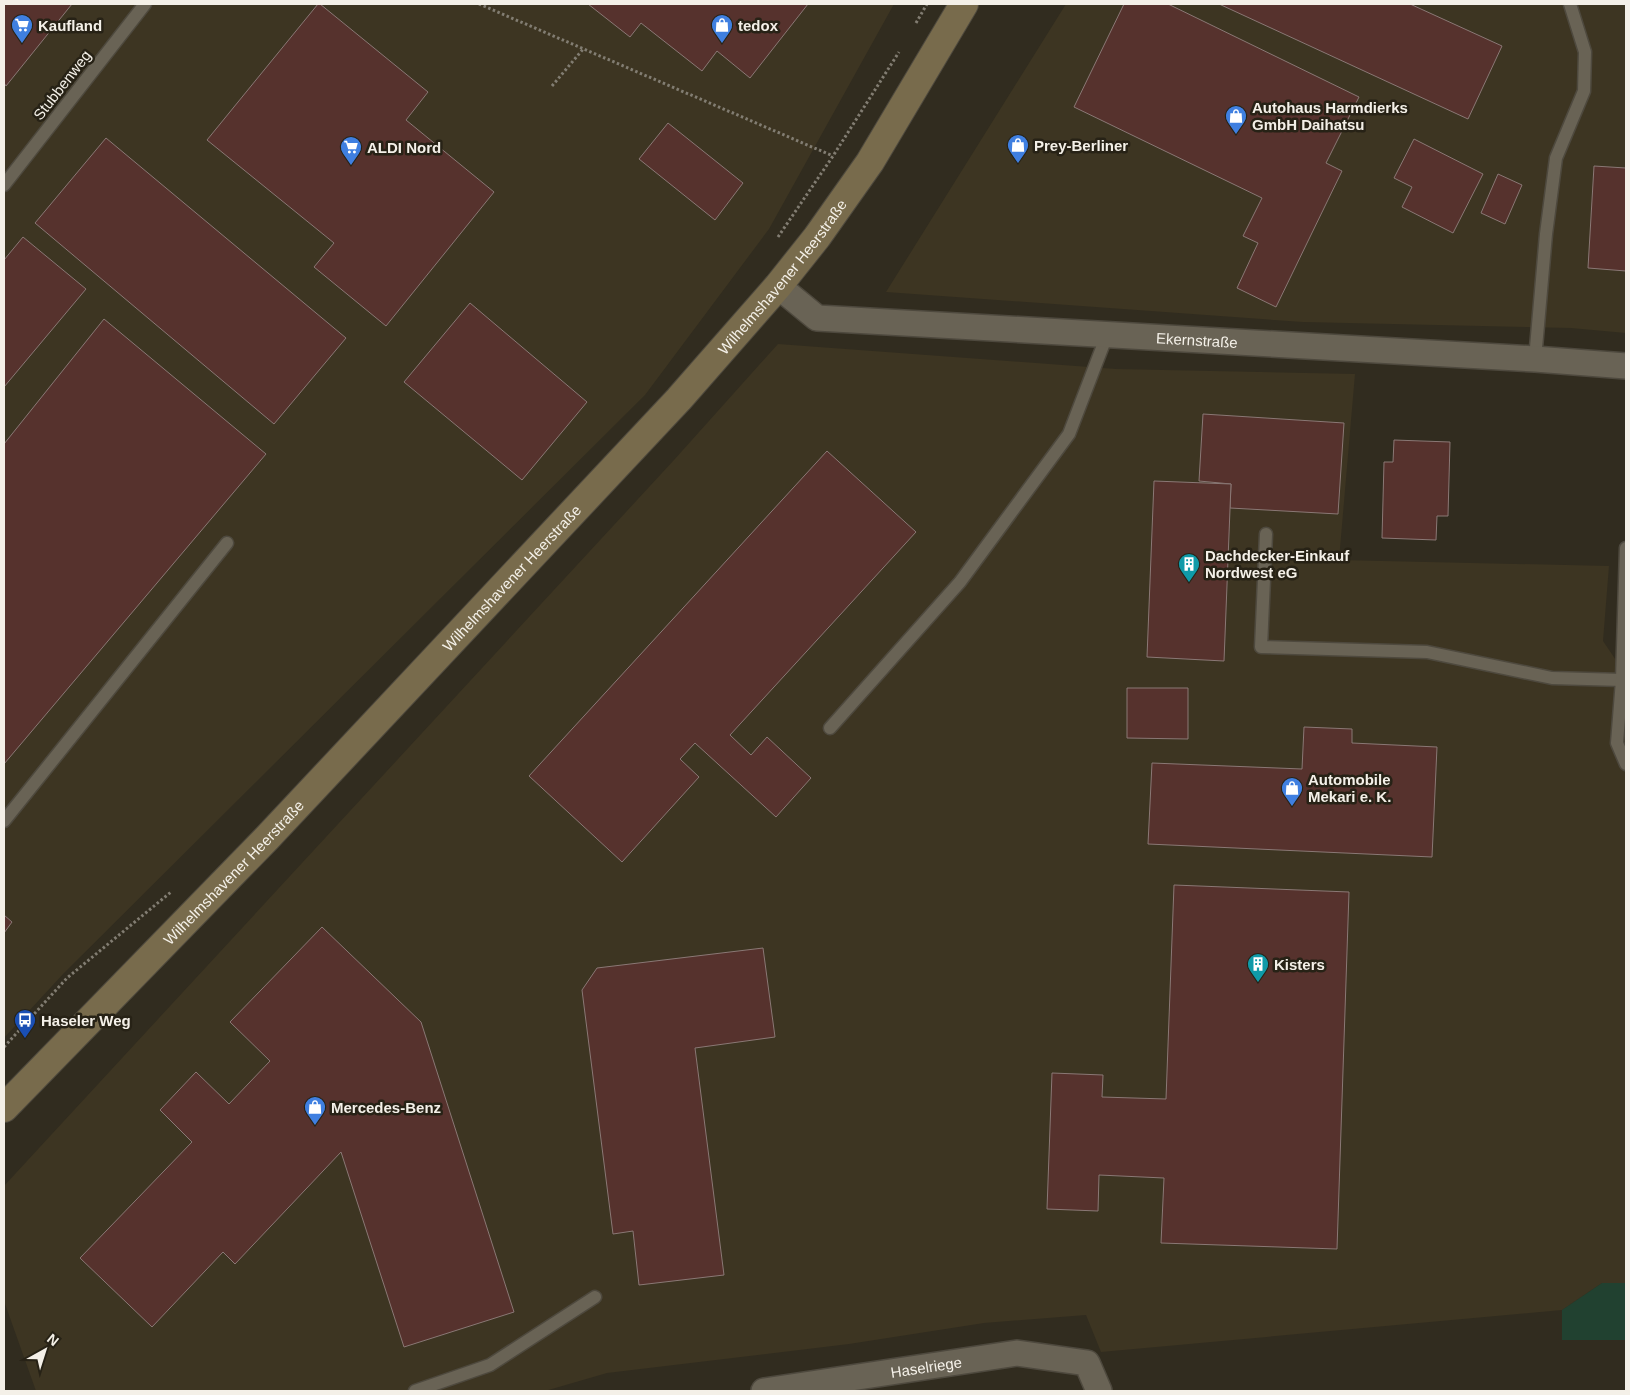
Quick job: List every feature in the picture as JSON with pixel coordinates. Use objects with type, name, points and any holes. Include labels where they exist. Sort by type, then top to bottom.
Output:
[{"type":"street","name":"Wilhelmshavener Heerstraße","points":[[4,1108],[267,838],[679,399],[778,286],[817,237],[870,162],[964,4]]},
{"type":"street","name":"Ekernstraße","points":[[778,286],[817,318],[1535,359],[1626,366]]},
{"type":"street","name":"Haselriege","points":[[764,1391],[1017,1353],[1087,1363],[1099,1391]]},
{"type":"lane","name":"Stubbenweg","points":[[4,185],[145,4]]},
{"type":"lane","points":[[1535,359],[1546,234],[1556,158],[1584,91],[1585,52],[1570,4]]},
{"type":"lane","points":[[830,728],[960,582],[1069,434],[1107,335]]},
{"type":"lane","points":[[1266,534],[1261,647],[1427,652],[1552,678],[1622,680]]},
{"type":"lane","points":[[4,821],[227,544]]},
{"type":"lane","points":[[1626,548],[1622,680],[1617,743],[1626,764]]},
{"type":"lane","points":[[415,1391],[490,1366],[595,1297]]},
{"type":"path","points":[[479,4],[834,156]]},
{"type":"path","points":[[915,26],[927,4]]},
{"type":"path","points":[[552,86],[584,48]]},
{"type":"path","points":[[774,242],[834,156],[901,49]]},
{"type":"path","points":[[4,1048],[67,978],[179,886]]},
{"type":"shaded area","points":[[4,4],[894,4],[769,229],[645,395],[64,973],[4,1038]]},
{"type":"shaded area","points":[[1066,4],[1626,4],[1626,333],[1571,328],[1303,322],[886,292]]},
{"type":"shaded area","points":[[778,344],[1116,369],[1355,374],[1339,560],[1609,566],[1603,641],[1626,675],[1626,1283],[1602,1283],[1562,1310],[1101,1352],[1086,1315],[984,1323],[849,1344],[607,1373],[545,1391],[36,1391],[4,1301],[4,1186],[674,460]]},
{"type":"green space","points":[[1602,1283],[1626,1283],[1626,1340],[1562,1340],[1562,1310]]},
{"type":"building","name":"Kaufland","points":[[4,4],[72,4],[6,86],[4,83]]},
{"type":"building","name":"ALDI Nord","points":[[318,4],[428,92],[406,120],[494,192],[386,326],[314,267],[334,243],[207,140]]},
{"type":"building","name":"tedox","points":[[588,4],[808,4],[750,78],[717,51],[702,71],[641,23],[630,37]]},
{"type":"building","name":"Autohaus Harmdierks GmbH Daihatsu","points":[[1124,4],[1168,4],[1359,97],[1326,163],[1342,171],[1276,307],[1237,288],[1258,243],[1243,236],[1262,198],[1074,107]]},
{"type":"building","points":[[1219,4],[1410,4],[1502,46],[1468,119]]},
{"type":"building","points":[[668,123],[743,183],[715,220],[639,159]]},
{"type":"building","points":[[106,138],[346,338],[274,424],[35,223]]},
{"type":"building","points":[[1414,139],[1483,174],[1453,233],[1402,207],[1412,187],[1394,178]]},
{"type":"building","points":[[1594,166],[1626,168],[1626,271],[1588,268]]},
{"type":"building","points":[[1498,174],[1522,185],[1505,224],[1481,213]]},
{"type":"building","points":[[23,237],[86,289],[4,387],[4,260]]},
{"type":"building","points":[[470,303],[587,402],[522,480],[404,382]]},
{"type":"building","points":[[104,319],[266,454],[4,764],[4,444]]},
{"type":"building","points":[[1203,414],[1344,423],[1338,514],[1230,508],[1231,484],[1199,481]]},
{"type":"building","points":[[1394,440],[1450,442],[1448,516],[1437,516],[1436,540],[1382,538],[1384,462],[1393,462]]},
{"type":"building","points":[[827,451],[916,532],[730,735],[751,755],[767,737],[811,778],[776,817],[695,743],[680,759],[699,777],[622,862],[529,776]]},
{"type":"building","name":"Dachdecker-Einkauf Nordwest eG","points":[[1154,481],[1231,484],[1224,661],[1147,657]]},
{"type":"building","points":[[1127,688],[1188,688],[1188,739],[1127,738]]},
{"type":"building","name":"Automobile Mekari e. K.","points":[[1304,727],[1352,729],[1352,743],[1437,747],[1432,857],[1148,844],[1152,763],[1302,769]]},
{"type":"building","name":"Kisters","points":[[1174,885],[1349,892],[1337,1249],[1161,1243],[1164,1178],[1099,1175],[1098,1211],[1047,1209],[1052,1073],[1103,1075],[1102,1097],[1166,1099]]},
{"type":"building","points":[[4,915],[12,922],[4,933]]},
{"type":"building","name":"Mercedes-Benz","points":[[322,927],[421,1022],[514,1312],[404,1347],[341,1152],[235,1264],[223,1252],[152,1327],[80,1258],[192,1142],[160,1110],[196,1072],[229,1104],[270,1061],[230,1022]]},
{"type":"building","points":[[763,948],[775,1037],[695,1048],[724,1275],[639,1285],[633,1231],[613,1234],[582,990],[597,968]]},
{"type":"place","name":"Kaufland","points":[[22,44]]},
{"type":"place","name":"tedox","points":[[722,44]]},
{"type":"place","name":"Autohaus Harmdierks GmbH Daihatsu","points":[[1236,135]]},
{"type":"place","name":"Prey-Berliner","points":[[1018,164]]},
{"type":"place","name":"ALDI Nord","points":[[351,166]]},
{"type":"place","name":"Dachdecker-Einkauf Nordwest eG","points":[[1189,583]]},
{"type":"place","name":"Automobile Mekari e. K.","points":[[1292,807]]},
{"type":"place","name":"Kisters","points":[[1258,983]]},
{"type":"place","name":"Haseler Weg","points":[[25,1039]]},
{"type":"place","name":"Mercedes-Benz","points":[[315,1126]]}]
